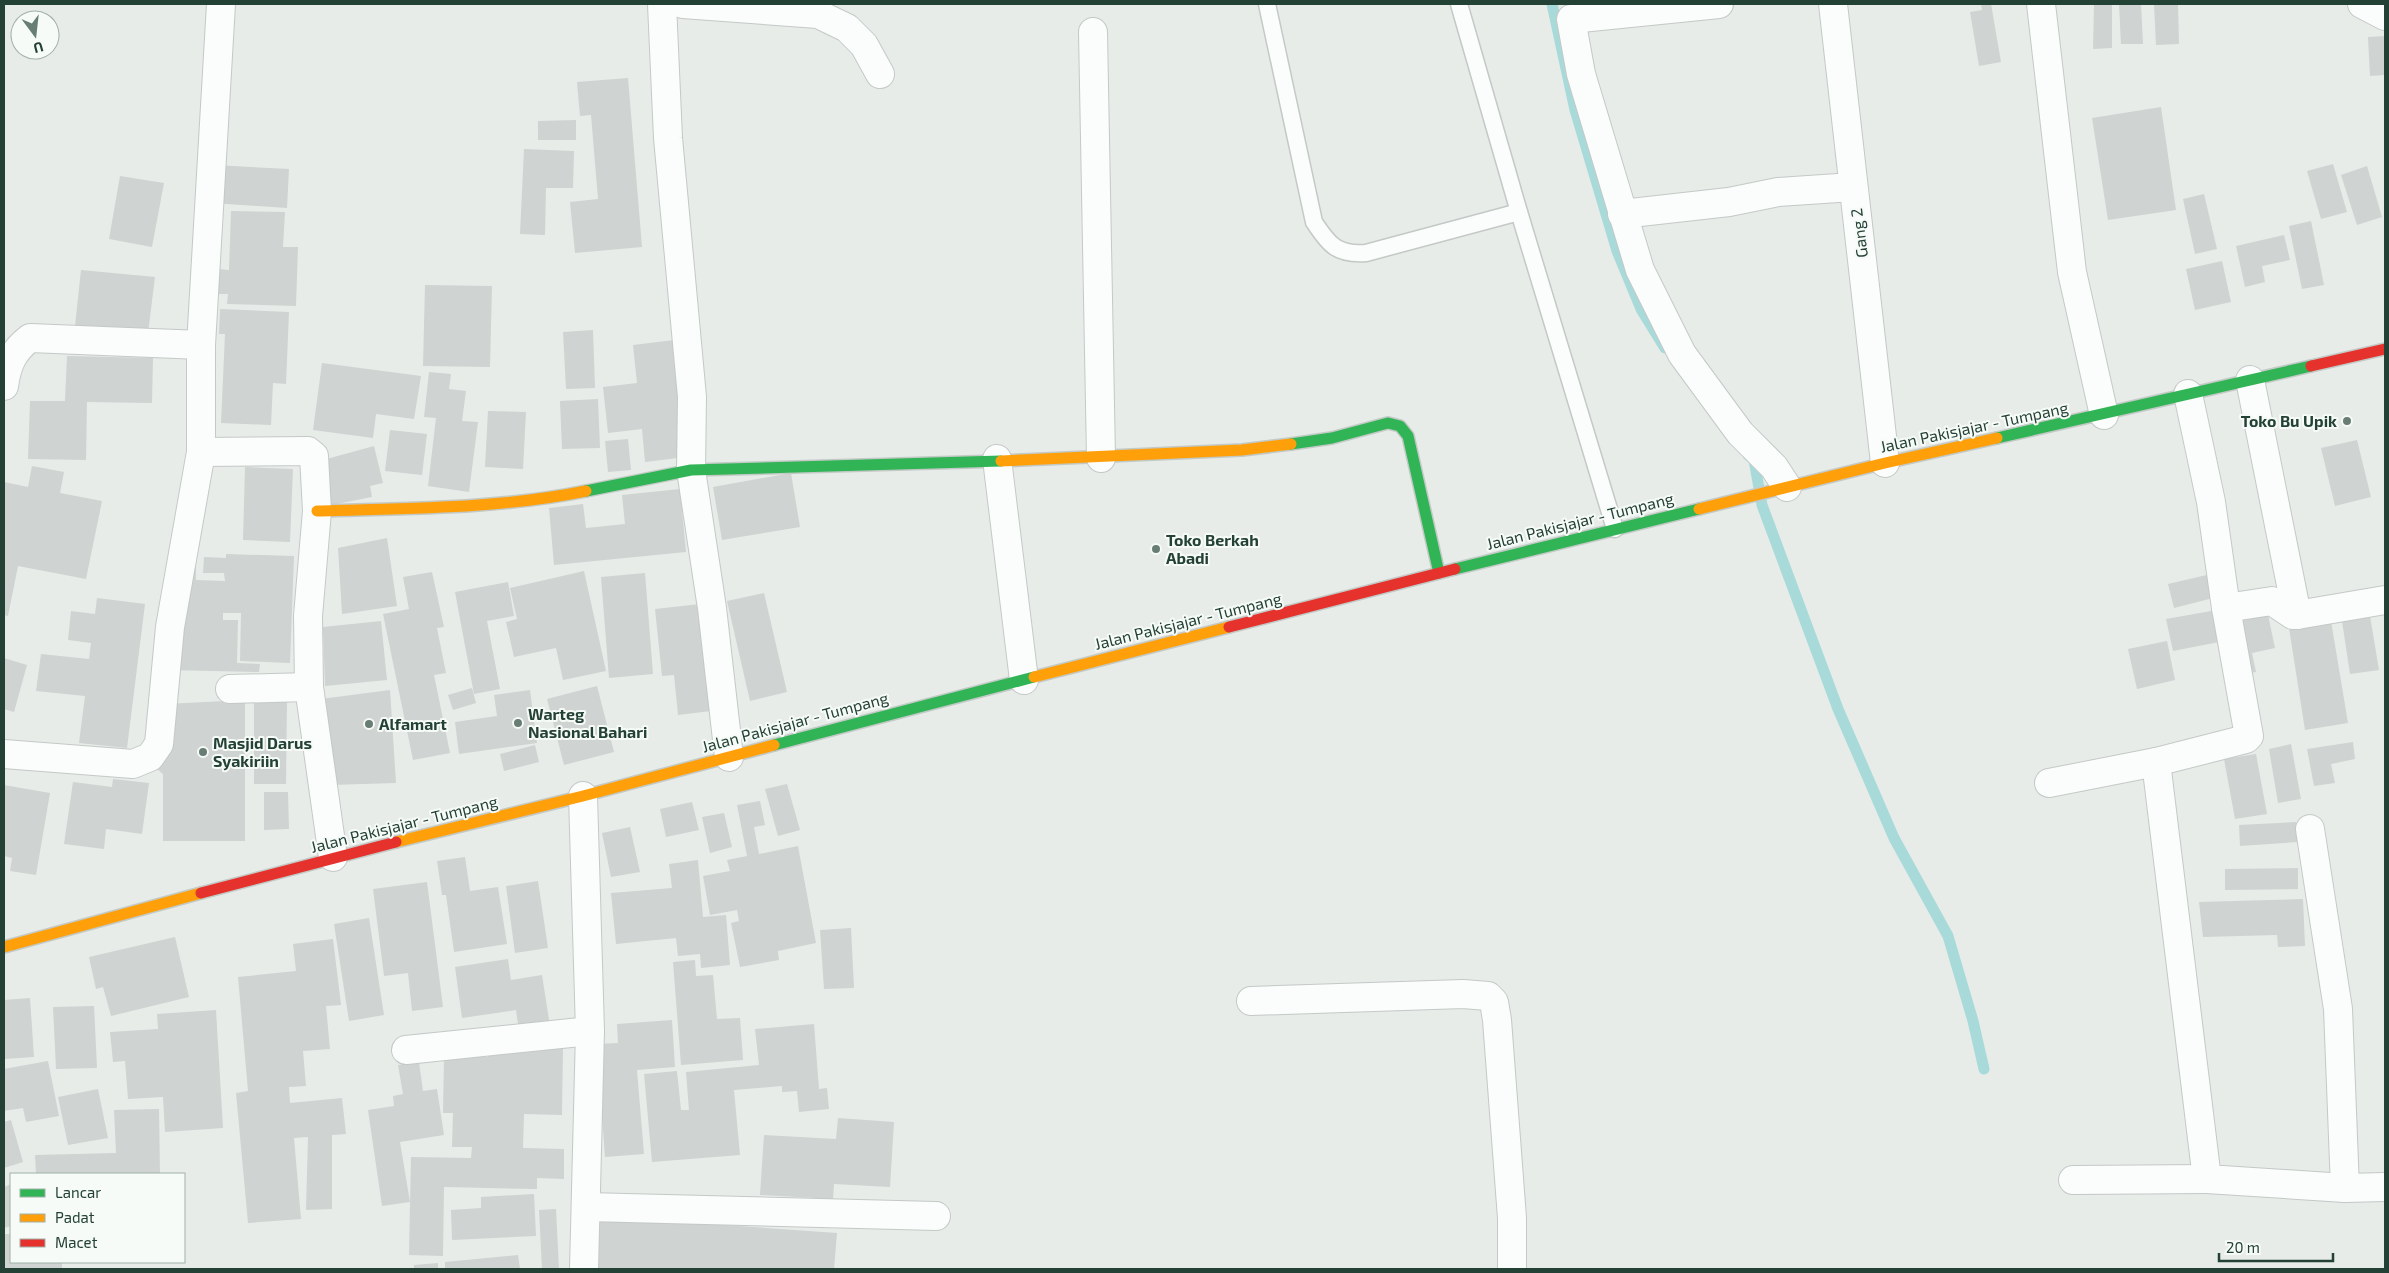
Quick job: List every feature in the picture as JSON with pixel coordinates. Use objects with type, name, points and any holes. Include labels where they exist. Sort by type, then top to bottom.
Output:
[{"type":"main road","name":"Jalan Pakisjajar - Tumpang","points":[[4,948],[333,857],[583,796],[1439,573],[1884,463],[2104,415],[2385,349]]},
{"type":"main road","points":[[317,511],[485,505],[557,497],[691,470],[1101,458],[1242,450],[1332,438],[1388,423],[1396,423],[1404,428],[1408,436],[1439,573]]},
{"type":"street","points":[[4,754],[133,764],[150,756],[159,744],[170,627],[201,452],[201,345],[221,4]]},
{"type":"street","points":[[662,4],[668,138],[692,397],[691,470],[712,608],[729,757]]},
{"type":"street","points":[[683,4],[818,14],[847,28],[864,45],[880,74]]},
{"type":"street","points":[[1719,4],[1571,19],[1581,74],[1640,270],[1682,354],[1740,433],[1774,467],[1785,487]]},
{"type":"street","name":"Gang 2","points":[[1833,4],[1884,463]]},
{"type":"street","points":[[2041,4],[2072,272],[2104,415]]},
{"type":"street","points":[[2362,4],[2385,16]]},
{"type":"street","points":[[1093,32],[1101,458]]},
{"type":"street","points":[[1622,214],[1730,202],[1778,192],[1853,187]]},
{"type":"street","points":[[4,386],[6,367],[17,348],[30,338],[201,345]]},
{"type":"street","points":[[2250,380],[2297,615]]},
{"type":"street","points":[[2049,784],[2156,762],[2246,739],[2249,736],[2226,608],[2211,502],[2188,394]]},
{"type":"street","points":[[201,452],[308,451],[314,456],[317,511],[308,616],[309,687],[333,857]]},
{"type":"street","points":[[998,460],[1024,680]]},
{"type":"street","points":[[2226,608],[2272,601],[2293,615],[2297,615],[2385,600]]},
{"type":"street","points":[[230,689],[309,687]]},
{"type":"street","points":[[2156,762],[2207,1179]]},
{"type":"street","points":[[583,796],[590,1030],[584,1269]]},
{"type":"street","points":[[2310,830],[2338,1009],[2345,1188]]},
{"type":"street","points":[[1251,1001],[1463,994],[1488,996],[1494,1002],[1512,1218],[1512,1269]]},
{"type":"street","points":[[406,1050],[590,1030]]},
{"type":"street","points":[[2073,1180],[2207,1179],[2345,1188],[2385,1187]]},
{"type":"street","points":[[587,1207],[936,1216]]},
{"type":"lane","points":[[1267,4],[1314,222],[1326,241],[1348,254],[1366,253],[1519,212]]},
{"type":"lane","points":[[1459,4],[1519,212],[1616,529]]},
{"type":"building","points":[[1981,4],[1991,4],[2001,62],[1979,66],[1970,12],[1982,10]]},
{"type":"building","points":[[2094,4],[2112,4],[2112,48],[2093,49]]},
{"type":"building","points":[[2119,4],[2141,4],[2143,44],[2121,44]]},
{"type":"building","points":[[2154,4],[2178,4],[2179,44],[2156,45]]},
{"type":"building","points":[[2385,36],[2385,75],[2370,76],[2368,37]]},
{"type":"building","points":[[628,78],[642,247],[575,253],[570,202],[598,199],[591,115],[580,116],[577,82]]},
{"type":"building","points":[[2161,107],[2176,210],[2108,220],[2092,118]]},
{"type":"building","points":[[576,120],[576,140],[538,140],[538,121]]},
{"type":"building","points":[[524,149],[574,151],[573,188],[546,188],[545,235],[520,234]]},
{"type":"building","points":[[2333,164],[2347,212],[2321,219],[2307,171]]},
{"type":"building","points":[[214,165],[289,169],[287,208],[212,203]]},
{"type":"building","points":[[2367,166],[2382,217],[2357,225],[2341,175]]},
{"type":"building","points":[[120,176],[164,183],[152,247],[109,239]]},
{"type":"building","points":[[2204,194],[2217,249],[2195,254],[2183,199]]},
{"type":"building","points":[[231,211],[285,212],[283,247],[298,247],[296,306],[227,304],[228,294],[207,294],[207,268],[229,270]]},
{"type":"building","points":[[2311,221],[2324,285],[2302,289],[2289,226]]},
{"type":"building","points":[[2284,235],[2290,260],[2262,266],[2265,282],[2245,287],[2236,246]]},
{"type":"building","points":[[2222,261],[2231,302],[2195,310],[2186,269]]},
{"type":"building","points":[[81,270],[155,277],[148,333],[75,326]]},
{"type":"building","points":[[425,285],[492,286],[490,367],[423,366]]},
{"type":"building","points":[[220,309],[289,312],[286,384],[273,383],[271,425],[221,423],[225,334],[219,334]]},
{"type":"building","points":[[593,330],[595,388],[566,389],[563,332]]},
{"type":"building","points":[[674,340],[686,457],[645,462],[642,429],[608,433],[603,387],[637,383],[633,345]]},
{"type":"building","points":[[67,356],[153,358],[152,403],[87,402],[86,460],[28,459],[30,401],[65,401]]},
{"type":"building","points":[[322,363],[421,376],[414,419],[376,414],[373,438],[313,430]]},
{"type":"building","points":[[429,372],[451,374],[449,389],[466,391],[462,421],[478,422],[469,492],[428,486],[436,418],[424,417]]},
{"type":"building","points":[[598,399],[600,448],[562,449],[560,401]]},
{"type":"building","points":[[488,411],[526,412],[523,469],[485,467]]},
{"type":"building","points":[[390,430],[427,434],[422,475],[385,471]]},
{"type":"building","points":[[628,439],[631,470],[608,472],[605,441]]},
{"type":"building","points":[[2357,440],[2371,497],[2335,506],[2321,448]]},
{"type":"building","points":[[374,446],[383,483],[370,486],[372,497],[331,505],[323,460]]},
{"type":"building","points":[[32,466],[64,472],[60,493],[102,501],[86,579],[18,566],[8,616],[4,615],[4,482],[28,487]]},
{"type":"building","points":[[245,467],[293,469],[290,542],[243,540]]},
{"type":"building","points":[[791,473],[800,527],[722,540],[713,487]]},
{"type":"building","points":[[680,489],[686,552],[554,565],[549,508],[583,504],[586,528],[625,524],[622,495]]},
{"type":"building","points":[[387,538],[397,606],[342,614],[338,548]]},
{"type":"building","points":[[226,554],[294,556],[290,663],[240,661],[241,613],[223,613],[223,620],[238,620],[237,663],[260,664],[259,672],[170,670],[183,560],[196,560],[196,580],[225,581],[224,573],[203,573],[204,557],[226,558]]},
{"type":"building","points":[[584,571],[606,671],[563,680],[556,648],[514,657],[506,622],[517,619],[510,588]]},
{"type":"building","points":[[432,572],[444,627],[437,628],[446,673],[434,675],[450,753],[413,760],[383,614],[409,609],[403,577]]},
{"type":"building","points":[[645,573],[653,674],[609,678],[601,577]]},
{"type":"building","points":[[2211,574],[2217,597],[2174,608],[2168,584]]},
{"type":"building","points":[[508,582],[514,616],[487,621],[500,689],[474,694],[455,592]]},
{"type":"building","points":[[764,593],[787,692],[750,701],[727,601]]},
{"type":"building","points":[[97,598],[145,604],[127,748],[79,743],[85,696],[36,691],[41,654],[89,659],[91,643],[68,640],[71,611],[95,614]]},
{"type":"building","points":[[700,604],[711,711],[678,715],[674,675],[662,676],[655,609]]},
{"type":"building","points":[[2217,610],[2224,641],[2173,651],[2166,619]]},
{"type":"building","points":[[2267,610],[2275,648],[2252,653],[2256,672],[2244,674],[2232,618]]},
{"type":"building","points":[[2370,616],[2379,670],[2350,674],[2342,621]]},
{"type":"building","points":[[381,621],[387,680],[325,686],[323,627]]},
{"type":"building","points":[[2331,621],[2348,723],[2305,730],[2289,628]]},
{"type":"building","points":[[2167,641],[2175,680],[2137,689],[2128,649]]},
{"type":"building","points":[[4,658],[27,665],[14,712],[4,709]]},
{"type":"building","points":[[597,686],[614,752],[564,765],[547,699]]},
{"type":"building","points":[[472,688],[476,703],[453,710],[448,695]]},
{"type":"building","points":[[390,690],[396,783],[330,785],[321,699]]},
{"type":"building","points":[[530,690],[537,743],[459,754],[455,722],[497,716],[494,695]]},
{"type":"building","points":[[254,699],[287,700],[286,784],[254,784]]},
{"type":"building","points":[[245,700],[245,841],[163,841],[163,774],[157,769],[166,704]]},
{"type":"building","points":[[2353,742],[2355,759],[2331,764],[2335,783],[2314,786],[2307,749]]},
{"type":"building","points":[[2291,744],[2301,799],[2278,803],[2269,749]]},
{"type":"building","points":[[535,745],[539,762],[504,771],[500,754]]},
{"type":"building","points":[[2256,754],[2267,814],[2235,819],[2224,759]]},
{"type":"building","points":[[113,779],[149,783],[142,834],[106,829],[104,849],[64,844],[73,782],[112,787]]},
{"type":"building","points":[[787,784],[800,830],[778,836],[765,789]]},
{"type":"building","points":[[4,785],[50,793],[36,875],[10,871],[12,858],[4,856]]},
{"type":"building","points":[[264,792],[288,792],[289,829],[264,830]]},
{"type":"building","points":[[760,801],[765,825],[754,827],[759,854],[798,846],[816,943],[778,951],[779,960],[740,967],[731,923],[739,921],[737,910],[710,915],[703,876],[730,871],[727,860],[747,856],[737,805]]},
{"type":"building","points":[[692,802],[699,830],[666,837],[660,809]]},
{"type":"building","points":[[724,813],[732,847],[710,853],[702,817]]},
{"type":"building","points":[[2296,822],[2298,842],[2240,846],[2239,825]]},
{"type":"building","points":[[630,827],[640,872],[611,877],[602,833]]},
{"type":"building","points":[[465,857],[470,891],[498,887],[507,944],[454,952],[446,895],[442,895],[437,861]]},
{"type":"building","points":[[698,860],[703,917],[726,915],[730,965],[701,968],[700,954],[678,956],[676,938],[616,944],[611,893],[672,888],[669,864]]},
{"type":"building","points":[[2298,868],[2298,889],[2225,890],[2225,869]]},
{"type":"building","points":[[538,881],[548,948],[515,953],[506,886]]},
{"type":"building","points":[[427,882],[443,1007],[412,1011],[408,973],[384,976],[373,889]]},
{"type":"building","points":[[2303,899],[2305,946],[2278,947],[2277,935],[2203,937],[2199,902]]},
{"type":"building","points":[[369,918],[384,1015],[349,1021],[334,924]]},
{"type":"building","points":[[851,928],[854,988],[824,989],[820,930]]},
{"type":"building","points":[[175,937],[189,997],[111,1016],[103,987],[96,989],[89,957]]},
{"type":"building","points":[[333,939],[341,1005],[326,1006],[330,1049],[303,1051],[306,1086],[289,1087],[290,1103],[342,1098],[346,1134],[332,1135],[332,1209],[306,1210],[308,1137],[294,1138],[301,1219],[248,1223],[236,1093],[248,1091],[238,977],[296,971],[293,944]]},
{"type":"building","points":[[508,959],[511,980],[542,975],[550,1026],[519,1031],[516,1010],[462,1018],[455,967]]},
{"type":"building","points":[[695,960],[696,976],[713,975],[717,1019],[740,1018],[743,1060],[681,1065],[673,962]]},
{"type":"building","points":[[30,998],[34,1057],[4,1059],[4,1000]]},
{"type":"building","points":[[94,1006],[97,1068],[56,1069],[53,1007]]},
{"type":"building","points":[[216,1010],[223,1128],[165,1132],[163,1097],[128,1099],[125,1061],[113,1062],[110,1032],[158,1029],[157,1014]]},
{"type":"building","points":[[672,1020],[675,1067],[637,1070],[644,1154],[605,1157],[597,1044],[618,1043],[617,1024]]},
{"type":"building","points":[[814,1024],[819,1089],[827,1088],[829,1109],[799,1112],[797,1091],[782,1092],[782,1086],[734,1090],[740,1155],[652,1162],[644,1074],[677,1071],[681,1110],[689,1110],[686,1072],[759,1065],[755,1029]]},
{"type":"building","points":[[489,1045],[563,1047],[562,1115],[524,1114],[523,1148],[564,1149],[564,1179],[537,1178],[537,1189],[444,1187],[443,1256],[409,1255],[411,1157],[471,1158],[472,1147],[452,1147],[453,1113],[443,1113],[444,1056],[488,1057]]},
{"type":"building","points":[[48,1061],[59,1116],[26,1122],[23,1108],[4,1111],[4,1069]]},
{"type":"building","points":[[419,1062],[423,1091],[437,1089],[444,1135],[400,1142],[410,1202],[382,1206],[368,1110],[394,1106],[393,1096],[403,1094],[398,1065]]},
{"type":"building","points":[[98,1089],[108,1138],[68,1145],[58,1097]]},
{"type":"building","points":[[159,1109],[160,1173],[36,1173],[35,1155],[116,1153],[114,1110]]},
{"type":"building","points":[[838,1118],[894,1122],[890,1187],[834,1184],[833,1199],[760,1195],[764,1135],[836,1139]]},
{"type":"building","points":[[11,1120],[23,1162],[4,1168],[4,1122]]},
{"type":"building","points":[[10,1184],[10,1226],[4,1228],[4,1187]]},
{"type":"building","points":[[534,1194],[536,1236],[452,1240],[451,1210],[481,1208],[481,1197]]},
{"type":"building","points":[[556,1209],[559,1269],[542,1269],[539,1210]]},
{"type":"building","points":[[598,1216],[837,1233],[834,1269],[594,1269]]},
{"type":"building","points":[[5,1234],[10,1234],[10,1263],[62,1263],[62,1269],[5,1269]]},
{"type":"building","points":[[518,1255],[520,1269],[445,1269],[445,1262]]},
{"type":"building","points":[[438,1263],[438,1269],[414,1269],[414,1265]]},
{"type":"waterway","points":[[1552,4],[1575,110],[1617,251],[1641,309],[1665,348]]},
{"type":"waterway","points":[[1748,455],[1754,460],[1762,505],[1838,709],[1894,838],[1948,936],[1973,1021],[1984,1069]]},
{"type":"traffic: fast","points":[[1997,438],[2311,366]]},
{"type":"traffic: fast","points":[[1291,444],[1332,438],[1388,423],[1400,426],[1408,436],[1439,573]]},
{"type":"traffic: fast","points":[[586,491],[691,470],[1001,461]]},
{"type":"traffic: fast","points":[[1455,569],[1699,509]]},
{"type":"traffic: fast","points":[[774,745],[1034,677]]},
{"type":"traffic: slow","points":[[1699,509],[1885,463],[1997,438]]},
{"type":"traffic: slow","points":[[1001,461],[1242,450],[1291,444]]},
{"type":"traffic: slow","points":[[317,511],[486,504],[553,497],[586,491]]},
{"type":"traffic: slow","points":[[1034,677],[1229,627]]},
{"type":"traffic: slow","points":[[396,842],[583,796],[774,745]]},
{"type":"traffic: slow","points":[[4,947],[201,893]]},
{"type":"traffic: jam","points":[[2311,366],[2385,349]]},
{"type":"traffic: jam","points":[[1229,627],[1455,569]]},
{"type":"traffic: jam","points":[[201,893],[396,842]]},
{"type":"place","name":"Toko Bu Upik","points":[[2347,421]]},
{"type":"place","name":"Toko Berkah Abadi","points":[[1156,549]]},
{"type":"place","name":"Warteg Nasional Bahari","points":[[518,723]]},
{"type":"place","name":"Alfamart","points":[[369,724]]},
{"type":"place","name":"Masjid Darus Syakiriin","points":[[203,752]]}]
